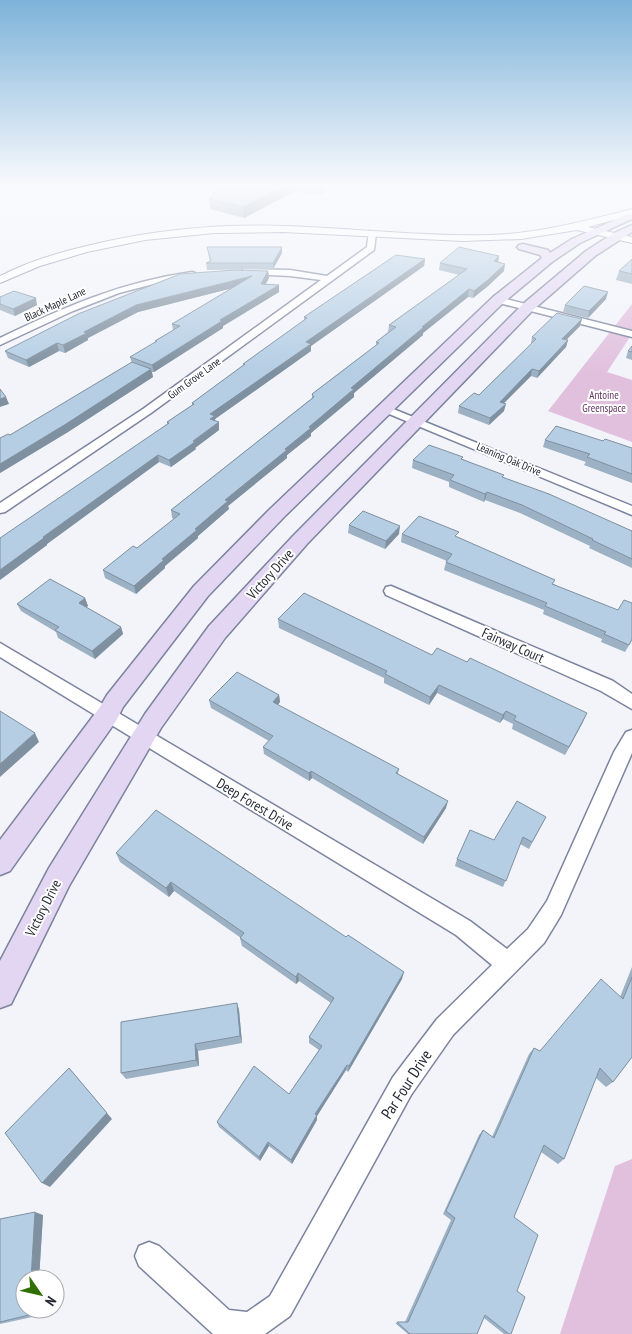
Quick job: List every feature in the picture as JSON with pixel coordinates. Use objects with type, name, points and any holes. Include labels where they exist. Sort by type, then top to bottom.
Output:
[{"type":"main road","points":[[0,862],[6,851],[108,714],[115,701],[201,591],[277,514],[498,300],[548,259],[566,247]]},
{"type":"main road","name":"Victory Drive","points":[[0,993],[59,877],[153,721],[217,632],[300,540],[528,307],[598,247]]},
{"type":"main road","points":[[514,248],[544,253],[548,259]]},
{"type":"street","points":[[0,281],[28,269],[113,247]]},
{"type":"street","points":[[102,250],[131,247]]},
{"type":"street","name":"Gum Grove Lane","points":[[0,509],[147,412],[371,247]]},
{"type":"street","points":[[438,247],[521,247]]},
{"type":"street","points":[[236,271],[290,273],[329,279]]},
{"type":"street","name":"Black Maple Lane","points":[[0,342],[69,308],[110,292],[164,278],[205,273]]},
{"type":"street","points":[[498,300],[632,334]]},
{"type":"street","name":"Leaning Oak Drive","points":[[386,409],[632,511]]},
{"type":"street","name":"Fairway Court","points":[[391,591],[608,686],[632,702]]},
{"type":"street","name":"Deep Forest Drive","points":[[0,649],[463,928],[507,963]]},
{"type":"street","name":"Par Four Drive","points":[[150,1256],[223,1324],[251,1327],[280,1306],[402,1086],[445,1026],[536,936],[554,908],[623,752],[632,737]]},
{"type":"green space","name":"Antoine Greenspace","points":[[632,304],[632,334],[607,372],[632,380],[632,442],[548,411]]},
{"type":"green space","points":[[632,1159],[632,1334],[560,1334],[615,1166]]},
{"type":"building","points":[[207,247],[282,247],[273,263],[206,263],[211,261]]},
{"type":"building","points":[[460,247],[499,256],[494,261],[505,264],[474,291],[469,289],[351,388],[354,389],[285,449],[287,450],[225,500],[228,501],[134,586],[103,570],[133,546],[137,548],[180,514],[171,510],[314,397],[312,394],[379,343],[376,342],[396,327],[389,325],[467,269],[440,263]]},
{"type":"building","points":[[396,255],[425,259],[306,342],[311,344],[210,414],[215,416],[210,419],[219,422],[193,441],[195,442],[169,460],[158,455],[0,570],[0,538],[169,423],[167,422],[194,404],[192,403],[307,318],[304,317]]},
{"type":"building","points":[[632,259],[632,274],[619,271]]},
{"type":"building","points":[[235,270],[268,271],[261,284],[279,285],[220,320],[222,321],[152,365],[130,357],[180,326],[172,324],[252,276],[136,305],[63,345],[57,343],[26,360],[5,351],[78,314],[180,274]]},
{"type":"building","points":[[584,286],[608,292],[589,311],[565,305]]},
{"type":"building","points":[[14,291],[36,298],[13,309],[0,304],[0,297]]},
{"type":"building","points":[[557,313],[582,319],[562,339],[568,340],[539,371],[532,369],[500,402],[506,404],[490,418],[459,406],[474,393],[479,395],[536,339],[532,337]]},
{"type":"building","points":[[132,362],[151,369],[0,464],[0,438],[8,434],[10,435]]},
{"type":"building","points":[[0,389],[6,397],[0,399]]},
{"type":"building","points":[[556,426],[632,448],[632,474],[587,457],[590,454],[545,440]]},
{"type":"building","points":[[429,445],[463,457],[461,459],[504,475],[502,477],[549,494],[632,531],[632,559],[522,505],[487,492],[485,494],[450,480],[454,475],[413,460]]},
{"type":"building","points":[[363,511],[400,526],[386,541],[349,525]]},
{"type":"building","points":[[419,516],[459,532],[455,536],[555,580],[552,584],[618,610],[624,600],[632,603],[632,639],[629,645],[604,634],[606,632],[545,606],[547,603],[446,562],[452,554],[402,534]]},
{"type":"building","points":[[50,579],[85,598],[79,603],[121,627],[92,651],[55,630],[59,627],[17,604]]},
{"type":"building","points":[[304,593],[432,655],[437,648],[467,662],[470,658],[587,713],[569,747],[514,720],[516,716],[506,711],[503,715],[439,685],[430,697],[385,674],[387,671],[278,619]]},
{"type":"building","points":[[237,672],[279,695],[273,702],[399,769],[396,773],[448,801],[424,837],[311,771],[309,773],[263,747],[273,736],[209,700]]},
{"type":"building","points":[[0,711],[35,733],[0,764]]},
{"type":"building","points":[[517,801],[546,817],[532,842],[523,837],[506,881],[457,859],[470,830],[494,840]]},
{"type":"building","points":[[156,810],[346,937],[348,935],[404,972],[349,1066],[347,1065],[315,1114],[317,1115],[291,1160],[268,1142],[259,1157],[217,1122],[254,1066],[289,1094],[322,1046],[309,1037],[334,998],[298,973],[296,977],[240,938],[244,933],[171,882],[166,888],[116,853]]},
{"type":"building","points":[[632,977],[632,1057],[613,1082],[600,1068],[564,1159],[544,1145],[514,1217],[538,1235],[517,1291],[525,1297],[511,1334],[485,1315],[477,1334],[410,1334],[397,1322],[408,1322],[455,1218],[446,1211],[483,1130],[494,1138],[534,1048],[540,1051],[601,979],[623,999]]},
{"type":"building","points":[[237,1003],[240,1036],[195,1044],[196,1060],[121,1073],[121,1022]]},
{"type":"building","points":[[69,1068],[107,1113],[42,1183],[5,1133]]},
{"type":"building","points":[[35,1212],[32,1269],[15,1269],[15,1318],[0,1322],[0,1219]]}]
